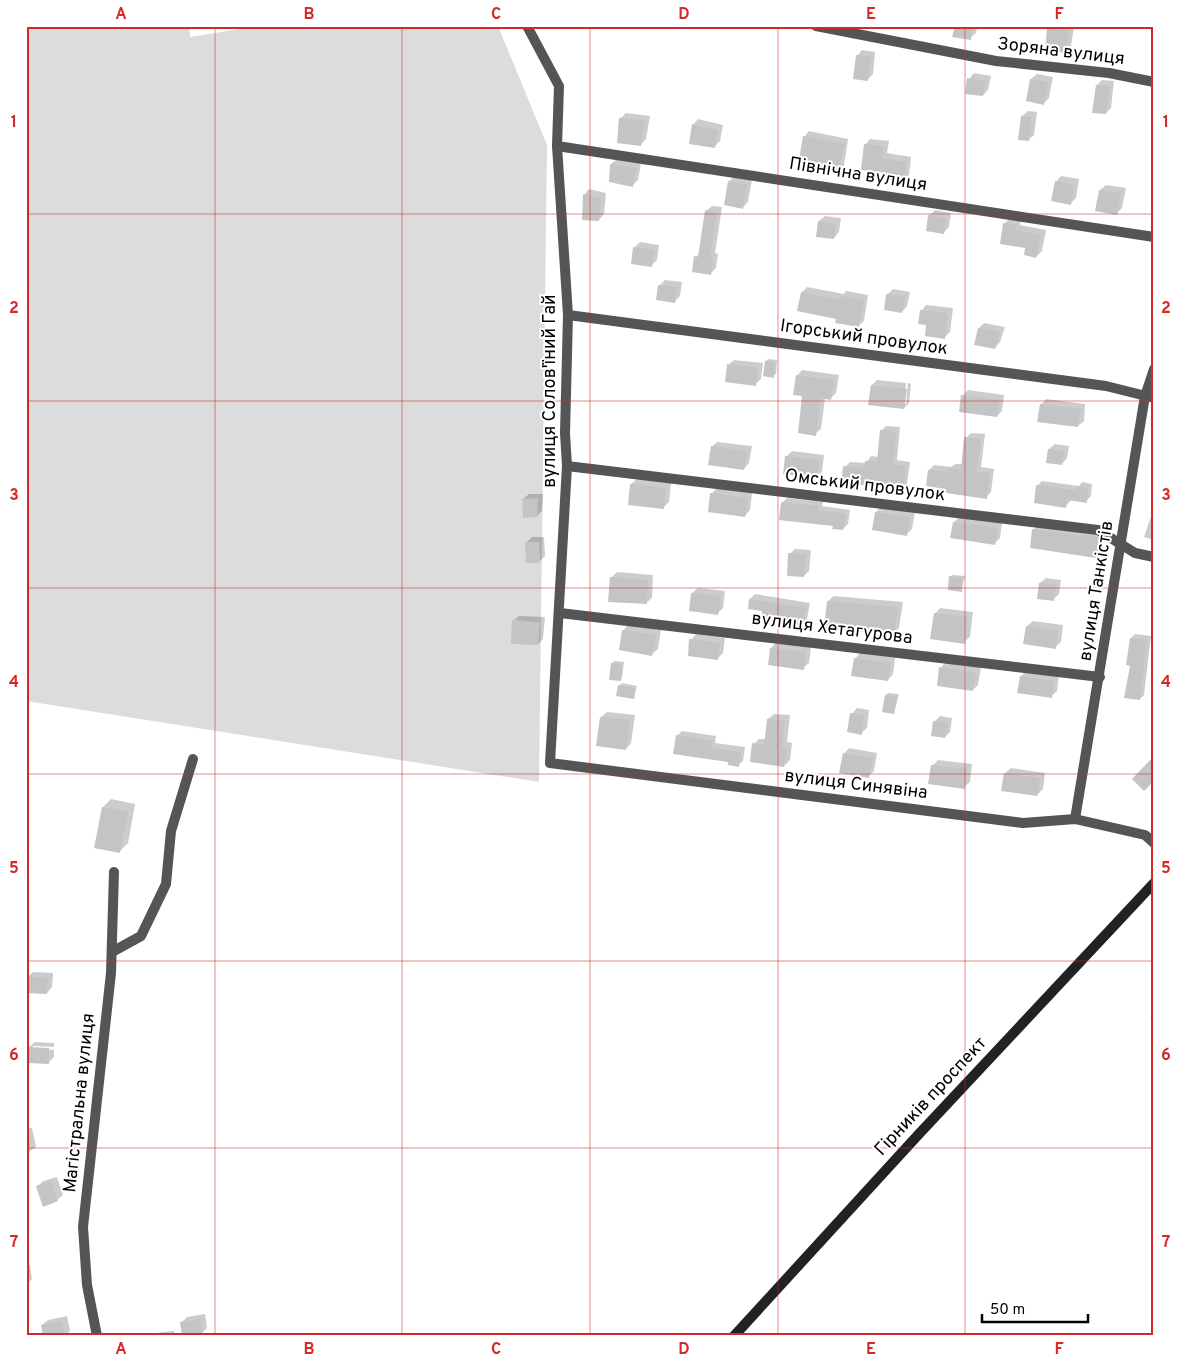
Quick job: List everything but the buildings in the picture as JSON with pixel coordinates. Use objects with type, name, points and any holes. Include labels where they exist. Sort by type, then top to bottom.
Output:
[{"type":"main road","name":"Гірників проспект","points":[[734,1336],[918,1135],[1154,883]]},
{"type":"street","name":"вулиця Солов'їний Гай","points":[[527,26],[559,86],[557,146],[568,316],[565,433],[567,466],[550,763]]},
{"type":"street","name":"Зоряна вулиця","points":[[816,26],[996,61],[1109,73],[1154,82]]},
{"type":"street","name":"Північна вулиця","points":[[557,146],[1154,237]]},
{"type":"street","name":"Ігорський провулок","points":[[568,316],[1106,386],[1149,397]]},
{"type":"street","name":"вулиця Танкістів","points":[[1075,819],[1121,544],[1154,369]]},
{"type":"street","name":"Омський провулок","points":[[567,466],[1098,530],[1135,553],[1154,557]]},
{"type":"street","name":"вулиця Хетагурова","points":[[560,613],[1100,677]]},
{"type":"street","points":[[112,952],[141,936],[166,884],[171,831],[193,759]]},
{"type":"street","name":"вулиця Синявіна","points":[[550,763],[1023,823],[1075,819],[1144,835],[1154,843]]},
{"type":"street","name":"Магістральна вулиця","points":[[97,1336],[87,1285],[83,1227],[112,952],[114,872]]},
{"type":"shaded area","points":[[26,26],[189,26],[190,37],[259,26],[498,26],[547,145],[539,782],[26,701]]}]
